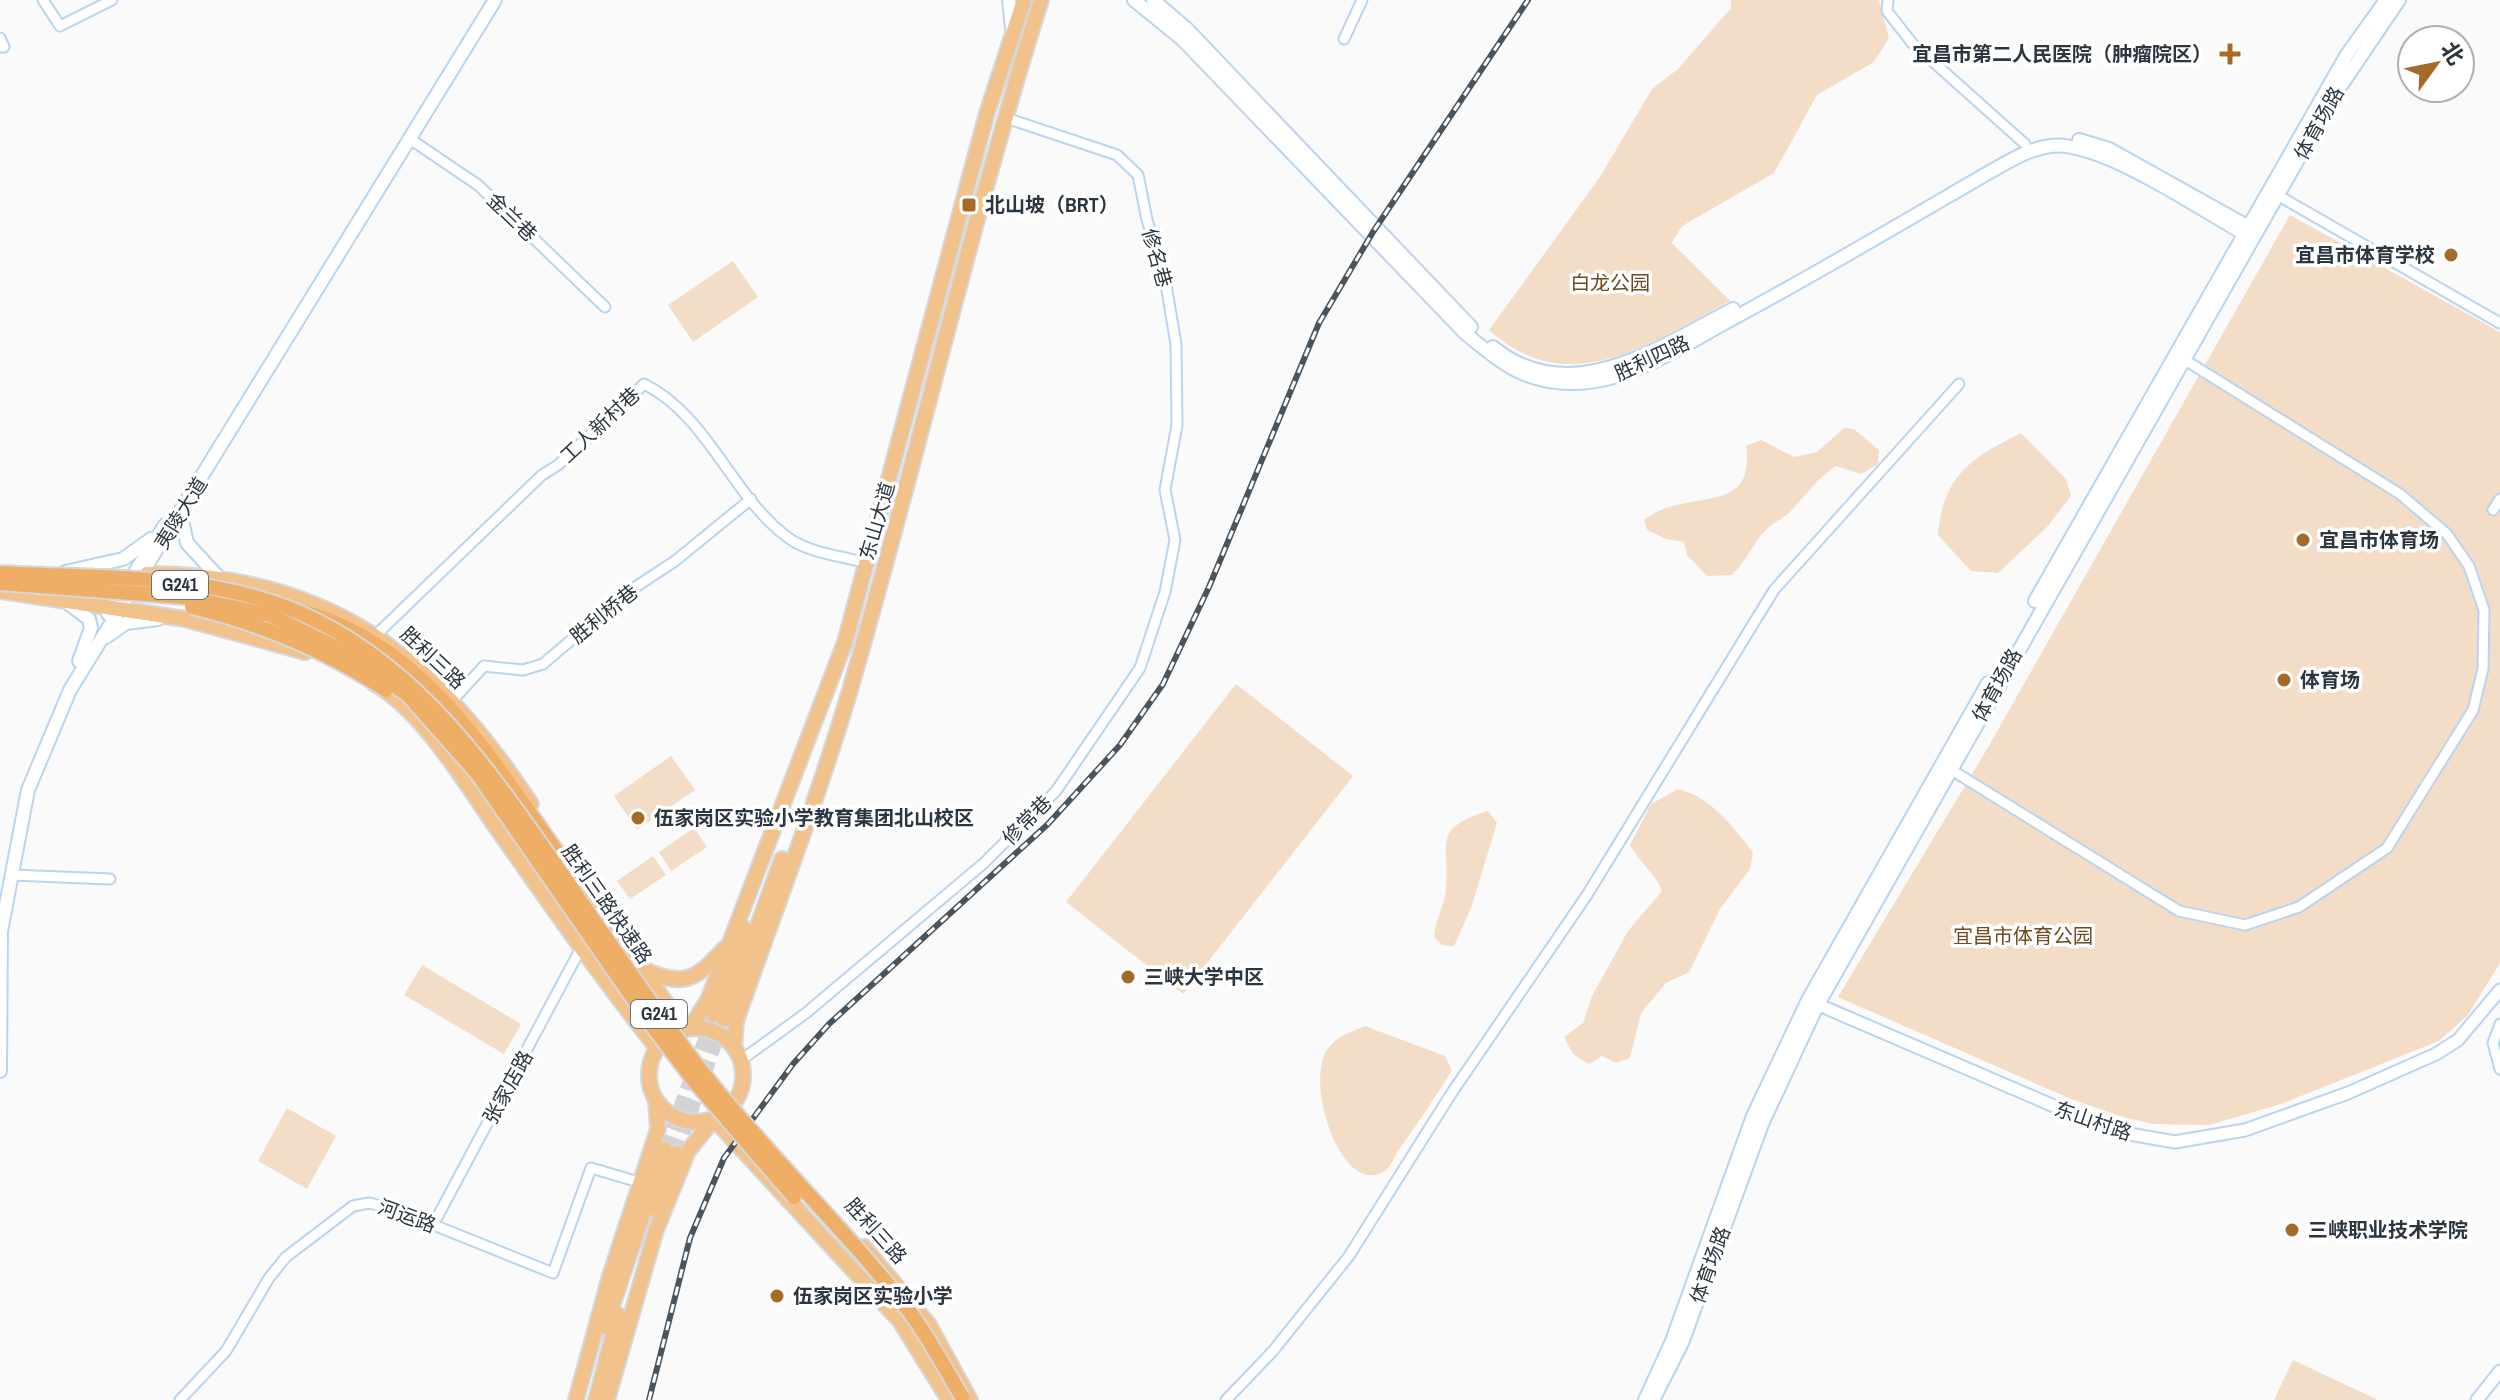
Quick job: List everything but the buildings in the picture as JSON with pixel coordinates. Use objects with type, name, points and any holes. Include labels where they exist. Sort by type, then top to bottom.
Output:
[{"type":"highway","name":"G241","points":[[0,573],[201,587],[282,605],[346,645]]},
{"type":"highway","name":"G241","points":[[0,583],[185,597],[270,615],[346,645]]},
{"type":"highway","points":[[109,591],[236,617],[340,660],[386,690]]},
{"type":"highway","points":[[282,605],[333,620],[374,642],[430,689],[506,778],[607,918]]},
{"type":"highway","name":"胜利三路快速路","points":[[346,645],[408,695],[455,745],[651,1024],[735,1132],[905,1317],[960,1399]]},
{"type":"main road","name":"夷陵大道","points":[[138,574],[168,519],[486,0]]},
{"type":"main road","name":"夷陵大道","points":[[0,895],[21,788],[64,686],[182,512],[495,0]]},
{"type":"main road","points":[[1009,0],[1013,15],[1011,35]]},
{"type":"main road","name":"东山大道","points":[[687,1029],[708,1000],[845,642],[1011,35],[1024,0]]},
{"type":"main road","name":"东山大道","points":[[737,1054],[736,1021],[862,649],[916,459],[1003,117],[1041,0]]},
{"type":"main road","name":"胜利四路","points":[[1134,0],[1182,39],[1465,333],[1501,365],[1535,379],[1572,383],[1627,374],[1788,289],[1993,170],[2023,154],[2051,146],[2070,146],[2100,155],[2251,233]]},
{"type":"main road","name":"胜利四路","points":[[1153,0],[1186,28],[1471,327],[1505,357],[1528,369],[1563,375],[1596,373],[1632,361],[1785,283],[2025,144],[2069,138],[2099,145],[2251,233]]},
{"type":"main road","name":"体育场路","points":[[1653,1400],[1682,1343],[1762,1124],[1813,1003],[2185,360],[2346,56],[2386,0]]},
{"type":"main road","name":"体育场路","points":[[1645,1400],[1672,1341],[1753,1116],[1813,1003],[2251,233],[2279,196],[2352,66],[2399,0]]},
{"type":"main road","points":[[182,512],[180,524],[187,543],[220,579]]},
{"type":"main road","points":[[64,572],[123,559],[143,547],[168,519]]},
{"type":"main road","name":"胜利三路","points":[[0,566],[220,579],[309,603],[377,634],[408,657],[497,753],[642,969],[687,1029]]},
{"type":"main road","points":[[0,591],[185,619],[315,655],[386,690],[439,749],[581,948],[657,1048]]},
{"type":"main road","points":[[55,599],[82,611],[89,619],[91,628],[79,661]]},
{"type":"main road","name":"夷陵大道","points":[[0,1071],[1,931],[28,790],[70,690],[116,608]]},
{"type":"main road","points":[[92,655],[105,638],[126,623],[149,618],[185,619]]},
{"type":"main road","points":[[845,642],[845,653],[801,785],[719,1017],[862,649]]},
{"type":"main road","points":[[642,969],[666,980],[684,980],[698,975],[730,942]]},
{"type":"main road","points":[[576,1400],[610,1276],[658,1129],[656,1100],[649,1073],[657,1048],[687,1029],[715,1032],[737,1054],[742,1076],[734,1102],[714,1119],[688,1151],[656,1230],[607,1400]]},
{"type":"main road","points":[[656,1100],[664,1109],[685,1121],[714,1119]]},
{"type":"main road","name":"胜利三路","points":[[734,1102],[898,1286],[943,1347],[960,1399]]},
{"type":"main road","name":"胜利三路","points":[[714,1119],[900,1321],[960,1399]]},
{"type":"main road","points":[[583,1400],[670,1151],[627,1284],[596,1400]]},
{"type":"street","points":[[43,0],[60,26],[112,0]]},
{"type":"street","points":[[1344,39],[1362,0]]},
{"type":"street","points":[[1888,0],[1887,11],[1912,43],[2025,144]]},
{"type":"street","points":[[0,38],[4,47],[0,47]]},
{"type":"street","name":"修名巷","points":[[1003,117],[1117,155],[1138,175],[1147,220],[1164,273],[1176,344],[1177,425],[1165,490]]},
{"type":"street","name":"金兰巷","points":[[410,139],[478,185],[605,307]]},
{"type":"street","points":[[2279,196],[2500,323]]},
{"type":"street","points":[[1950,769],[2179,911],[2245,925],[2299,907],[2387,848],[2473,710],[2483,669],[2484,610],[2469,566],[2447,534],[2400,494],[2185,360]]},
{"type":"street","name":"工人新村巷","points":[[377,634],[542,475],[558,465],[644,384],[674,406],[711,446],[751,499],[792,540],[866,563]]},
{"type":"street","points":[[1226,1400],[1273,1351],[1349,1256],[1451,1094],[1587,895],[1774,590],[1959,384]]},
{"type":"street","name":"修常巷","points":[[737,1054],[806,1013],[984,863],[1056,791],[1140,668],[1165,592],[1175,540],[1165,490]]},
{"type":"street","name":"胜利桥巷","points":[[452,701],[484,666],[523,670],[543,664],[625,594],[675,561],[751,499]]},
{"type":"street","points":[[2493,510],[2500,499]]},
{"type":"street","points":[[12,875],[110,879]]},
{"type":"street","name":"张家店路","points":[[433,1225],[581,948]]},
{"type":"street","name":"东山村路","points":[[1813,1003],[2112,1131],[2175,1142],[2245,1130],[2348,1093],[2436,1054],[2458,1040],[2500,990]]},
{"type":"street","points":[[2500,1024],[2493,1043],[2500,1069]]},
{"type":"street","name":"河运路","points":[[180,1400],[226,1351],[269,1278],[286,1257],[340,1214],[369,1203],[553,1273],[591,1168],[642,1183]]},
{"type":"street","points":[[2477,1400],[2500,1371]]},
{"type":"green space","name":"白龙公园","points":[[1731,0],[1879,0],[1889,38],[1874,62],[1817,95],[1774,173],[1682,226],[1672,243],[1730,301],[1670,333],[1610,358],[1580,364],[1550,362],[1519,351],[1489,330],[1600,177],[1652,89],[1678,69],[1731,8]]},
{"type":"green space","name":"宜昌市体育场","points":[[2290,215],[2500,332],[2500,963],[2468,1015],[2439,1041],[2281,1104],[2209,1125],[2153,1124],[2071,1099],[1838,997],[1987,749]]},
{"type":"green space","points":[[733,261],[758,297],[693,342],[668,305]]},
{"type":"green space","points":[[1844,428],[1854,429],[1879,450],[1878,464],[1861,474],[1836,466],[1829,471],[1792,510],[1765,530],[1732,575],[1707,576],[1687,555],[1684,542],[1666,539],[1647,530],[1644,520],[1661,510],[1714,498],[1729,493],[1740,484],[1746,469],[1746,446],[1761,440],[1794,457],[1817,452]]},
{"type":"green space","points":[[2021,433],[2066,479],[2071,496],[2047,527],[1998,573],[1971,571],[1938,535],[1946,497],[1953,483],[1974,460]]},
{"type":"green space","points":[[1236,684],[1353,776],[1183,994],[1066,902]]},
{"type":"green space","points":[[671,756],[695,790],[637,830],[614,796]]},
{"type":"green space","points":[[1678,789],[1701,799],[1729,823],[1753,852],[1750,869],[1720,909],[1689,972],[1666,983],[1641,1013],[1630,1058],[1616,1063],[1602,1056],[1589,1064],[1573,1054],[1564,1037],[1583,1023],[1592,996],[1628,931],[1662,891],[1630,845],[1651,804]]},
{"type":"green space","points":[[1488,811],[1497,823],[1471,908],[1454,946],[1442,945],[1434,937],[1445,894],[1447,839],[1458,824]]},
{"type":"green space","points":[[694,828],[707,847],[671,871],[659,852]]},
{"type":"green space","points":[[653,856],[666,875],[630,899],[617,881]]},
{"type":"green space","points":[[422,965],[521,1024],[504,1054],[404,995]]},
{"type":"green space","points":[[1365,1026],[1445,1056],[1452,1070],[1389,1167],[1368,1175],[1354,1168],[1341,1153],[1323,1108],[1320,1084],[1322,1063],[1329,1047],[1341,1037]]},
{"type":"green space","points":[[287,1108],[336,1136],[307,1189],[258,1161]]},
{"type":"green space","points":[[2293,1360],[2378,1400],[2274,1400]]},
{"type":"tunnel","points":[[665,1149],[714,1015]]},
{"type":"tunnel","points":[[676,1153],[724,1019]]},
{"type":"railway","points":[[649,1400],[690,1238],[724,1158],[793,1064],[829,1024],[1048,824],[1120,745],[1163,684],[1209,587],[1319,323],[1373,232],[1528,0]]},
{"type":"place","name":"宜昌市第二人民医院（肿瘤院区）","points":[[2230,54]]},
{"type":"place","name":"北山坡（BRT）","points":[[969,205]]},
{"type":"place","name":"宜昌市体育学校","points":[[2451,255]]},
{"type":"place","name":"宜昌市体育场","points":[[2303,540]]},
{"type":"place","name":"体育场","points":[[2284,680]]},
{"type":"place","name":"伍家岗区实验小学教育集团北山校区","points":[[638,818]]},
{"type":"place","name":"三峡大学中区","points":[[1128,977]]},
{"type":"place","name":"三峡职业技术学院","points":[[2292,1230]]},
{"type":"place","name":"伍家岗区实验小学","points":[[777,1296]]},
{"type":"park label","name":"宜昌市体育公园","points":[[2023,936]]}]
